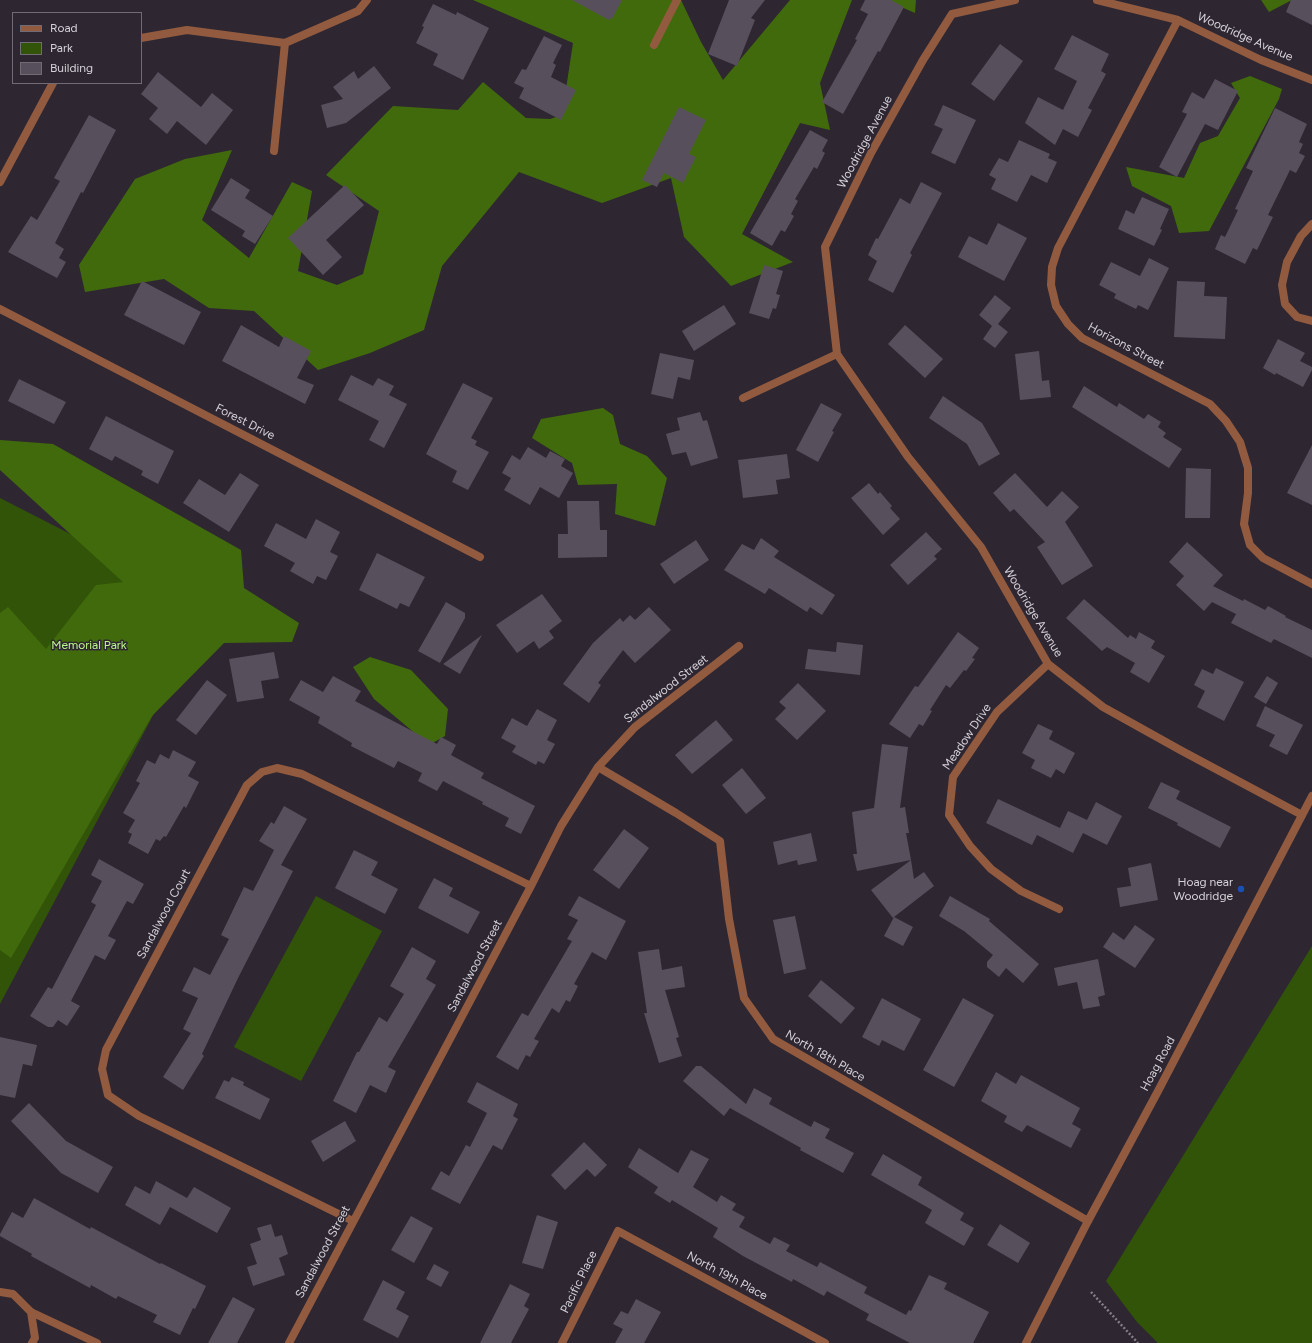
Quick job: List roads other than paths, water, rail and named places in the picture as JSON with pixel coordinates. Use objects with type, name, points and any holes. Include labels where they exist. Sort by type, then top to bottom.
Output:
[{"type":"street","points":[[142,38],[187,30],[285,43],[358,11],[367,0]]},
{"type":"street","points":[[654,45],[677,0]]},
{"type":"street","name":"Woodridge Avenue","points":[[1015,0],[952,14],[922,60],[871,153],[825,247],[837,354],[908,457],[981,547],[1048,664],[1103,707],[1182,752],[1302,815]]},
{"type":"street","name":"Woodridge Avenue","points":[[1097,0],[1178,20],[1261,60],[1312,80]]},
{"type":"street","name":"Horizons Street","points":[[1178,20],[1058,248],[1052,267],[1051,285],[1056,306],[1068,324],[1082,338],[1210,404],[1226,421],[1240,442],[1248,468],[1248,493],[1244,524],[1250,545],[1263,558],[1312,584]]},
{"type":"street","points":[[274,151],[285,43]]},
{"type":"street","points":[[0,182],[52,84]]},
{"type":"street","points":[[1312,224],[1301,236],[1287,262],[1282,285],[1285,304],[1297,317],[1312,321]]},
{"type":"street","name":"Forest Drive","points":[[0,309],[480,557]]},
{"type":"street","points":[[742,398],[837,354]]},
{"type":"street","name":"Sandalwood Street","points":[[289,1343],[531,886],[561,826],[598,767],[635,727],[739,646]]},
{"type":"street","name":"Meadow Drive","points":[[1048,664],[997,712],[953,777],[949,815],[970,846],[991,869],[1021,891],[1059,909]]},
{"type":"street","name":"North 18th Place","points":[[598,767],[720,841],[729,919],[744,998],[773,1040],[1088,1221]]},
{"type":"street","name":"Sandalwood Court","points":[[353,1221],[139,1116],[108,1095],[102,1069],[106,1050],[247,785],[262,772],[277,768],[302,774],[531,886]]},
{"type":"street","name":"Hoag Road","points":[[1026,1343],[1088,1221],[1157,1093],[1312,796]]},
{"type":"street","name":"Pacific Place","points":[[562,1343],[618,1231]]},
{"type":"street","name":"North 19th Place","points":[[618,1231],[825,1343]]},
{"type":"street","points":[[0,1292],[13,1294],[31,1312],[96,1343]]},
{"type":"street","points":[[31,1312],[35,1338],[32,1343]]},
{"type":"place","name":"Hoag near Woodridge","points":[[1241,889]]},
{"type":"park label","name":"Memorial Park","points":[[89,645]]}]
